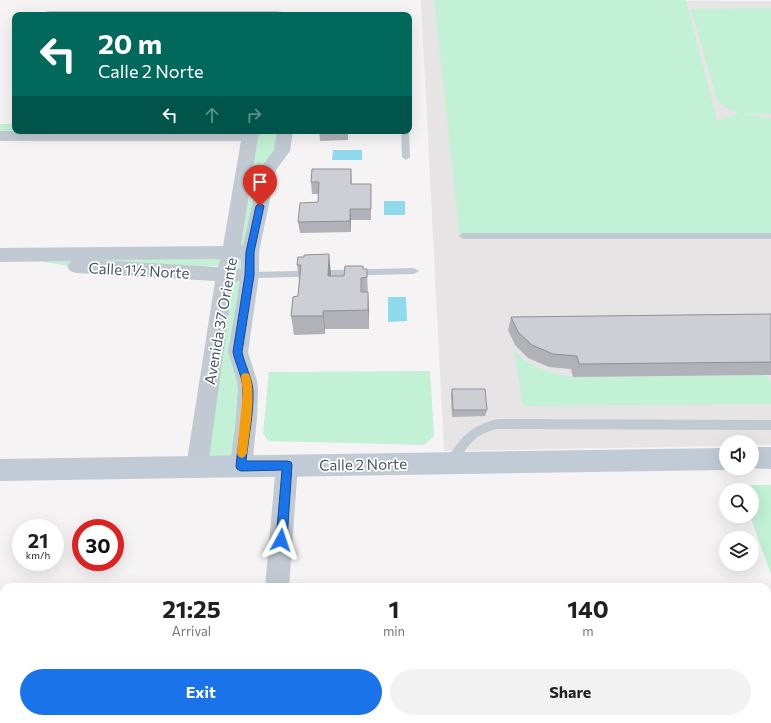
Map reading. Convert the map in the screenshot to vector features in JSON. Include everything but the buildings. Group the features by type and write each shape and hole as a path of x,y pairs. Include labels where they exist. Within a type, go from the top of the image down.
{"main road":[{"name":"Calle 2 Norte","path":"0,470 719,458"},
{"path":"759,458 771,458"}],"street":[{"path":"0,124 12,124"},
{"path":"0,136 252,134"},
{"name":"Avenida 37 Oriente","path":"197,467 224,275 231,252 252,134"},
{"name":"Avenida 37 Oriente","path":"241,466 248,392 246,378 240,364 238,352 250,275 250,252 267,175 270,166 282,151 285,134"},
{"path":"245,176 267,175"},
{"name":"Calle 1½ Norte","path":"0,255 250,252"},
{"name":"Calle 1½ Norte","path":"30,255 44,262 62,266 224,275 250,275"},
{"path":"277,583 287,465"}],"lane":[{"path":"405,134 406,157"},
{"path":"463,236 771,236"},
{"path":"250,275 414,271"},
{"path":"451,463 468,437 478,429 498,424 771,425"}],"shaded area":[{"path":"421,0 771,1 771,445 759,445 759,435 719,435 719,446 444,451"}],"green space":[{"path":"434,0 686,0 717,120 739,114 718,103 691,9 771,8 771,114 743,114 771,118 771,238 460,238"},
{"path":"0,124 12,124 12,134 284,134 250,252 241,466 197,467 229,266 62,265 44,262 30,255 231,252 250,137 0,136"},
{"path":"514,351 520,357 541,369 556,374 573,377 766,375 771,383 771,404 523,406"},
{"path":"430,371 434,436 424,445 268,441 263,433 269,372"},
{"path":"759,485 771,485 771,574 759,541 759,531 755,531 753,523 759,523"}],"water":[{"path":"333,150 362,150 362,160 332,160"},
{"path":"384,201 405,201 405,215 384,215"},
{"path":"388,297 406,297 407,321 388,322"}],"slow traffic":[{"path":"242,453 248,392 246,377"}],"route":[{"path":"260,206 250,252 250,275 246,291 238,352 240,364 246,378 248,392 241,466 287,465 281,540"}]}
